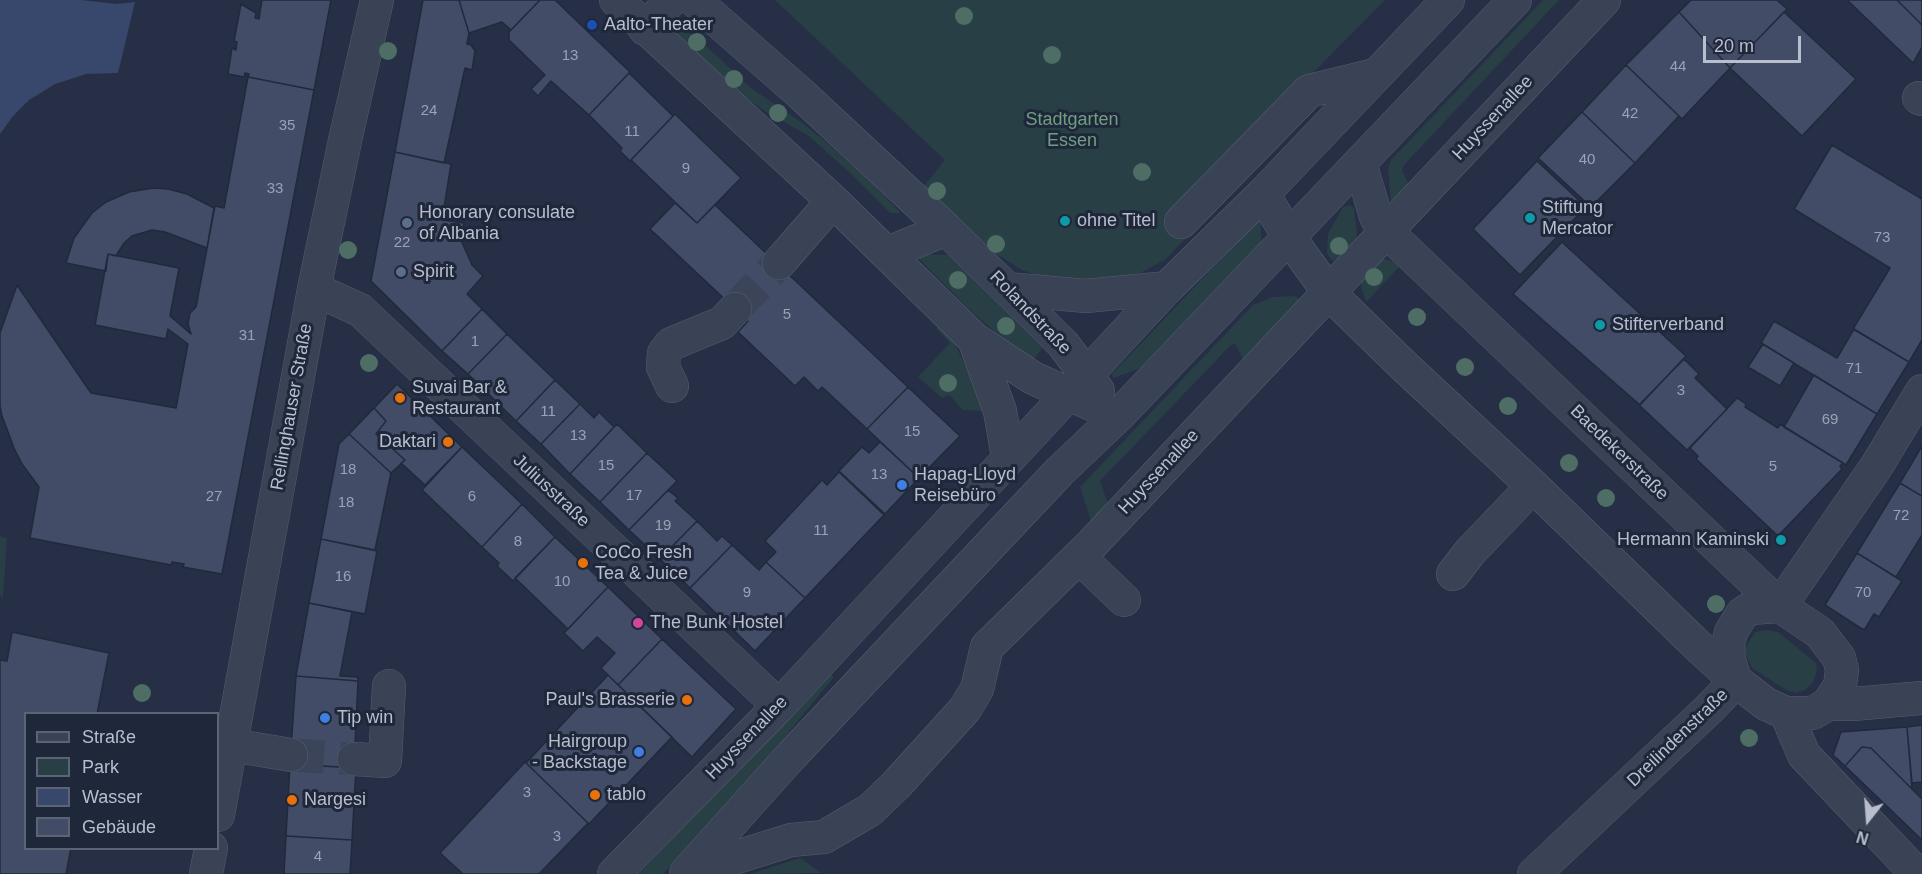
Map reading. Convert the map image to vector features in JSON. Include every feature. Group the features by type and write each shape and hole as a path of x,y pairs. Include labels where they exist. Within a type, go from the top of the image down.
{"street":[{"name":"Rellinghauser Straße","path":"219,810 314,289 377,0"},
{"name":"Rolandstraße","path":"616,0 888,253 974,339 1032,378 1076,384 1118,416"},
{"path":"645,29 671,0"},
{"name":"Rolandstraße","path":"694,0 801,94 946,229 1063,344 1076,384"},
{"name":"Huyssenallee","path":"614,874 778,706 1167,288 1263,194 1448,0"},
{"name":"Huyssenallee","path":"685,874 792,755 1060,471 1118,416 1515,0"},
{"name":"Huyssenallee","path":"685,874 791,840 824,837 870,810 896,785 965,709 977,689 987,647 1078,557 1604,0"},
{"path":"1181,222 1309,91 1375,75"},
{"name":"Baedekerstraße","path":"1360,163 1376,217 1386,231 1780,606 1820,633 1839,658 1842,670 1840,686 1828,704"},
{"path":"1263,194 1289,237 1329,293 1701,649 1736,681 1766,704 1786,713 1813,713 1828,704 1922,698"},
{"path":"778,263 833,201"},
{"path":"888,253 946,229"},
{"path":"1007,289 1086,296 1167,288"},
{"name":"Juliusstraße","path":"314,289 360,310 778,706"},
{"path":"672,386 663,367 664,353 671,344 722,322 735,309"},
{"path":"974,339 1000,411 1008,457"},
{"path":"1780,606 1876,467 1922,392"},
{"path":"1453,574 1470,552 1533,486"},
{"path":"1078,557 1124,600"},
{"name":"Dreilindenstraße","path":"1534,874 1736,681 1729,661 1728,645 1731,632 1742,614 1751,608 1780,606"},
{"path":"354,759 385,761 389,686"},
{"path":"1786,713 1804,755 1917,874"},
{"path":"231,745 291,755"},
{"path":"206,874 211,850"}],"green space":[{"name":"Stadtgarten Essen","path":"775,0 1385,0 1302,84 1189,235 1165,260 1140,273 1105,283 1057,283 1022,270 990,250 923,187 945,160"},
{"path":"1543,0 1559,0 1404,165 1402,171 1411,189 1391,203 1388,169 1391,160"},
{"path":"667,26 690,33 701,41 751,88 825,141 871,182 899,213 890,213 809,136 763,110 715,75"},
{"path":"1350,205 1354,208 1357,233 1355,247 1345,258 1332,261 1327,254 1328,234 1343,207"},
{"path":"1260,218 1262,246 1143,367 1114,378 1111,375"},
{"path":"919,254 948,255 1042,348 1032,363 972,312 920,260"},
{"path":"1386,259 1401,265 1366,302 1360,282 1378,260"},
{"path":"1295,296 1300,299 1300,302 1243,360 1235,343 1230,346 1100,481 1108,504 1092,524 1080,487 1253,305 1273,297"},
{"path":"939,326 954,342 976,387 983,411 963,410 949,395 942,398 918,377 950,343 936,328"},
{"path":"0,536 7,538 3,597 0,595"},
{"path":"1766,630 1778,632 1816,663 1817,670 1813,682 1805,690 1795,693 1786,690 1752,668 1745,648 1755,632"},
{"path":"829,673 834,677 752,777 663,874 639,874"},
{"path":"800,858 821,873 750,874"}],"water":[{"path":"0,0 81,0 117,4 135,2 118,73 86,74 55,84 29,100 0,134"}],"building":[{"path":"262,0 331,0 314,90 248,77 249,74 245,73 244,77 228,74 232,48 236,50 237,42 234,41 241,4 256,13 255,18 259,19"},
{"path":"423,0 459,0 469,33 467,44 471,45 475,51 472,70 465,68 444,163 395,152"},
{"path":"459,0 540,0 511,30 502,22 469,33"},
{"path":"540,0 555,0 630,72 589,115 551,81 538,96 531,89 545,75 509,40 509,32"},
{"path":"1691,0 1777,0 1787,9 1730,68 1679,12"},
{"path":"1847,0 1897,0 1922,25 1922,47 1913,63"},
{"path":"1897,0 1922,0 1922,25"},
{"path":"1679,12 1730,68 1682,119 1626,65"},
{"path":"1784,12 1856,79 1802,136 1730,68"},
{"path":"1626,65 1679,116 1635,163 1582,112"},
{"path":"629,73 673,116 630,161 620,151 622,148 589,115"},
{"path":"248,77 314,90 222,574 183,567 184,564 172,562 171,565 30,538 39,487 22,464 14,448 0,406 0,333 17,285 91,393 176,408 188,344 168,329 166,339 95,325 108,254 179,268 170,316 191,334 188,324 190,313 196,307 215,206 224,208"},
{"path":"1582,112 1635,163 1591,207 1538,158"},
{"path":"675,114 741,178 697,223 631,160"},
{"path":"1832,145 1922,199 1922,340 1909,362 1853,329 1890,268 1794,209"},
{"path":"395,152 451,164 442,220 464,223 461,240 472,265 483,276 467,294 482,309 442,351 371,281"},
{"name":"Stiftung Mercator","path":"1537,161 1586,207 1520,275 1473,229"},
{"path":"153,188 187,194 214,208 207,248 165,232 152,230 132,236 124,243 116,256 108,254 106,271 66,263 74,238 92,213 106,202 129,192"},
{"path":"675,203 697,223 715,205 908,387 867,429 822,387 818,391 804,377 795,386 738,332 748,321 650,229"},
{"name":"Stifterverband","path":"1562,242 1686,356 1640,405 1513,294"},
{"path":"482,309 507,334 468,374 442,351"},
{"path":"1774,321 1837,358 1854,329 1909,362 1877,414 1761,343"},
{"path":"507,334 555,380 516,421 468,374"},
{"path":"1763,344 1794,363 1780,386 1748,367"},
{"path":"1684,359 1699,374 1695,378 1727,409 1687,450 1639,405"},
{"path":"1814,375 1877,414 1846,465 1784,427"},
{"path":"555,380 580,404 541,444 516,421"},
{"path":"397,384 462,447 425,485 401,463 405,460 376,434 386,421 374,408"},
{"path":"908,387 960,436 919,478 867,429"},
{"path":"1737,398 1746,404 1745,407 1778,428 1780,424 1843,463 1840,466 1842,469 1778,536 1696,459 1698,456 1690,448"},
{"path":"580,404 594,418 599,412 614,427 570,474 541,444"},
{"path":"374,408 386,421 376,434 405,460 391,473 349,434"},
{"path":"617,424 647,453 600,502 570,474"},
{"path":"349,434 391,473 375,550 321,539 339,444"},
{"path":"880,442 919,478 885,514 839,471 862,447 869,453"},
{"path":"1922,446 1922,496 1900,483"},
{"path":"462,447 522,504 482,547 422,490"},
{"path":"647,453 677,481 629,530 600,502"},
{"path":"839,472 884,515 805,598 766,562 776,552 765,541 822,480 827,485"},
{"path":"1900,483 1922,496 1922,535 1896,577 1857,553"},
{"path":"668,490 678,498 675,501 697,521 660,559 629,530"},
{"path":"522,504 555,537 513,581 482,547"},
{"path":"697,521 717,541 722,536 732,545 690,588 660,559"},
{"path":"555,537 608,587 568,629 515,578"},
{"path":"321,539 377,551 365,614 309,603"},
{"path":"732,545 759,570 766,562 805,598 755,651 690,588"},
{"path":"1857,553 1902,581 1879,617 1874,614 1865,629 1825,605"},
{"path":"608,587 662,639 618,685 601,668 615,653 597,637 583,651 564,633"},
{"path":"309,603 352,612 340,676 358,677 358,681 296,676"},
{"path":"12,632 109,653 97,712 24,712 24,850 71,850 66,874 0,874 0,660 7,661"},
{"path":"662,639 736,709 692,757 618,685"},
{"path":"608,675 672,737 589,824 526,763"},
{"name":"Tip win","path":"296,676 358,681 354,768 290,764"},
{"path":"1922,725 1922,782 1912,783 1907,727"},
{"path":"1907,727 1912,789 1871,748 1862,747 1845,766 1833,755 1841,732"},
{"path":"1862,747 1871,748 1922,799 1922,840 1845,766"},
{"path":"525,762 588,823 539,874 463,874 440,853"},
{"path":"290,764 356,768 352,840 286,836"},
{"path":"286,836 352,840 350,874 284,874"}],"tunnel":[{"path":"735,309 779,263"},
{"path":"291,755 354,759"}],"place":[{"name":"Aalto-Theater","path":"592,25"},
{"name":"Stiftung Mercator","path":"1530,218"},
{"name":"ohne Titel","path":"1065,221"},
{"name":"Honorary consulate of Albania","path":"407,223"},
{"name":"Spirit","path":"401,272"},
{"name":"Stifterverband","path":"1600,325"},
{"name":"Suvai Bar & Restaurant","path":"400,398"},
{"name":"Daktari","path":"448,442"},
{"name":"Hapag-Lloyd Reisebüro","path":"902,485"},
{"name":"Hermann Kaminski","path":"1781,540"},
{"name":"CoCo Fresh Tea & Juice","path":"583,563"},
{"name":"The Bunk Hostel","path":"638,623"},
{"name":"Paul's Brasserie","path":"687,700"},
{"name":"Tip win","path":"325,718"},
{"name":"Hairgroup - Backstage","path":"639,752"},
{"name":"tablo","path":"595,795"},
{"name":"Nargesi","path":"292,800"}]}
